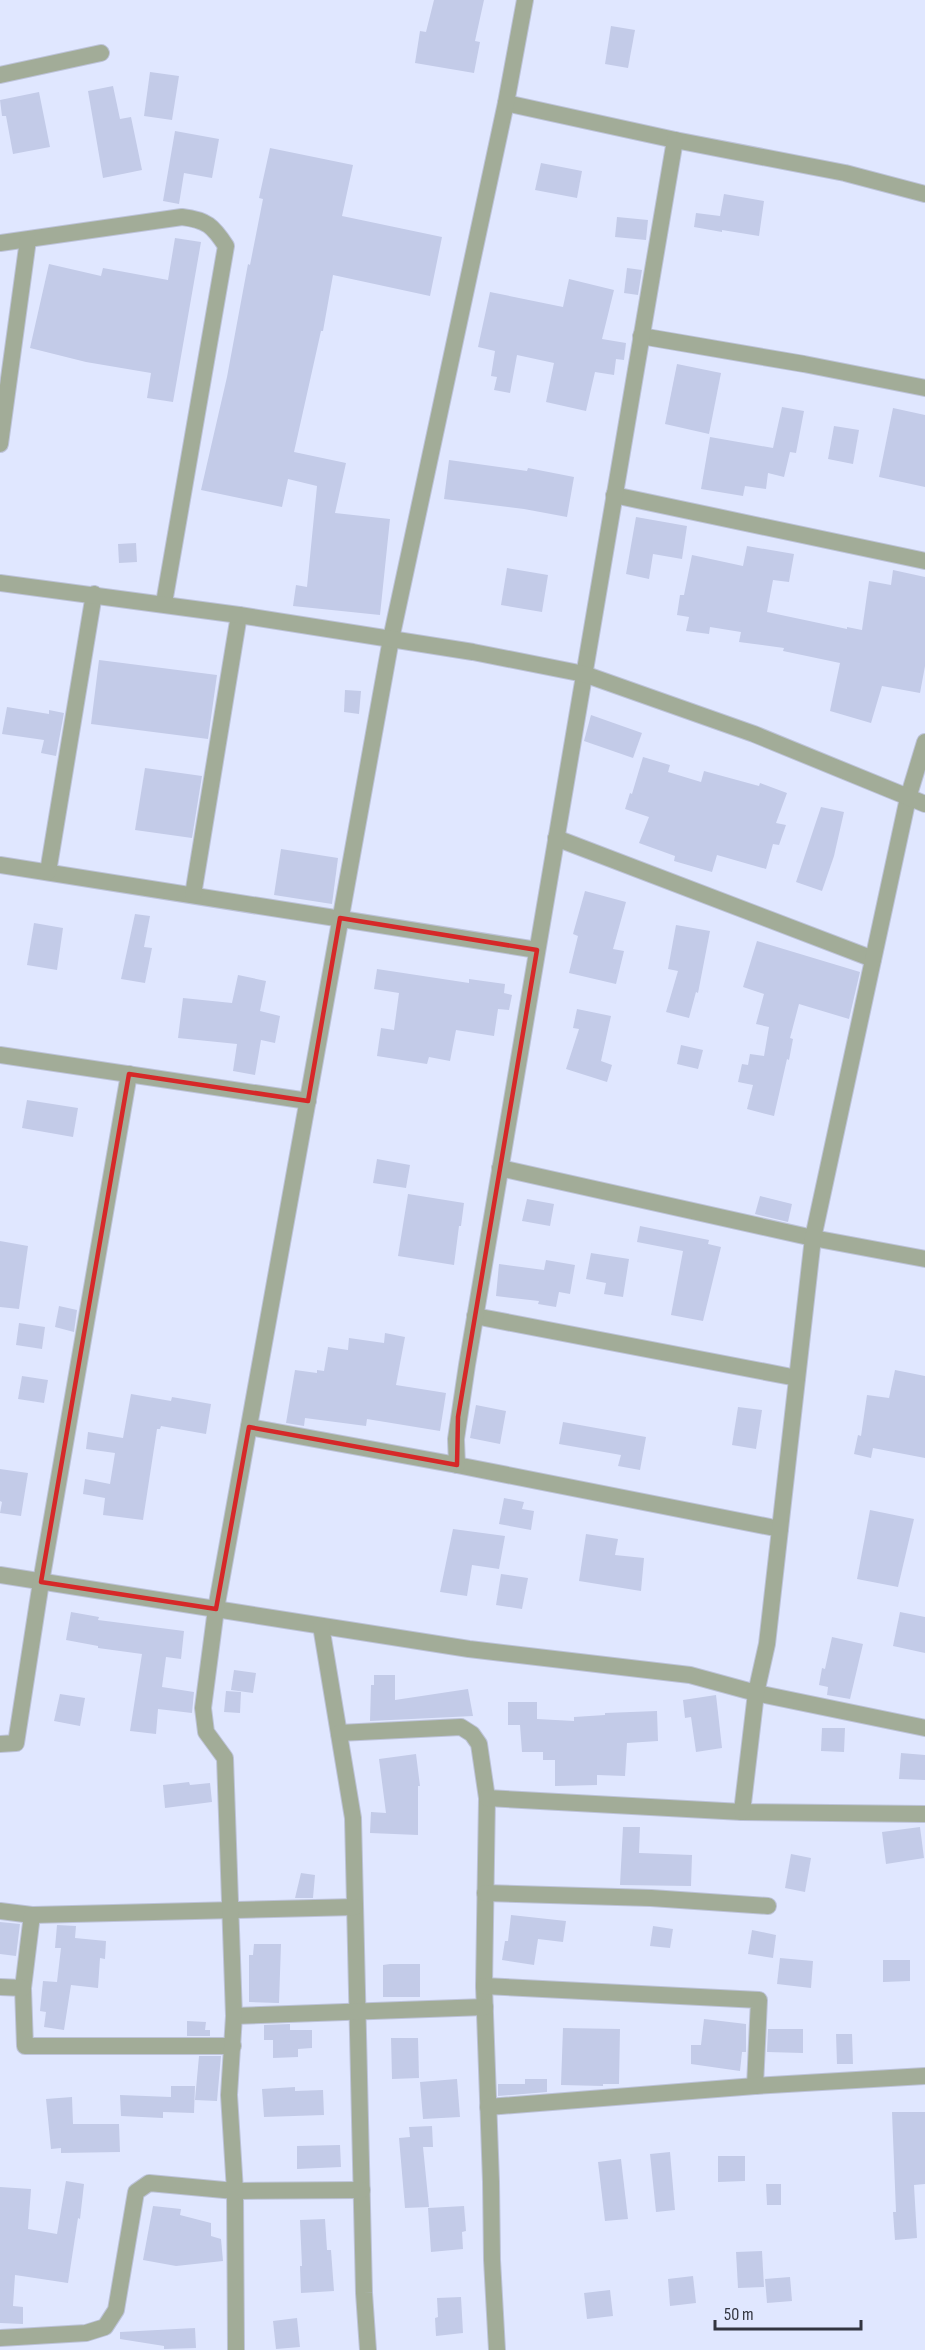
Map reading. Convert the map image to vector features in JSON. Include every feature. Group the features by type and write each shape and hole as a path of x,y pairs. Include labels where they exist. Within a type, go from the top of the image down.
{"street":[{"path":"236,2350 235,2191 229,2095 234,2016 225,1758 206,1732 203,1708 216,1609 391,639 506,103 525,0"},
{"path":"0,75 101,52"},
{"path":"506,103 675,140 845,173 925,194"},
{"path":"457,1465 458,1417 675,140"},
{"path":"0,243 182,217 205,222 213,228 226,246 164,603"},
{"path":"0,444 28,240"},
{"path":"641,336 804,364 925,388"},
{"path":"614,495 925,561"},
{"path":"0,583 164,603 473,652 584,674 754,734 925,804"},
{"path":"48,872 93,594"},
{"path":"193,895 239,615"},
{"path":"742,1812 756,1693 767,1644 813,1238 908,798 925,742"},
{"path":"556,838 873,959"},
{"path":"0,865 537,950"},
{"path":"0,1055 308,1101"},
{"path":"0,1744 16,1743 41,1582 129,1074"},
{"path":"500,1168 813,1238 925,1259"},
{"path":"475,1316 797,1377"},
{"path":"249,1427 780,1528"},
{"path":"0,1575 468,1649 690,1675 756,1693 925,1728"},
{"path":"321,1626 353,1818 368,2350"},
{"path":"339,1733 461,1727 472,1734 479,1744 487,1798 484,1986 496,2350"},
{"path":"487,1798 742,1812 925,1814"},
{"path":"485,1893 651,1898 768,1906"},
{"path":"0,1911 32,1914 355,1908"},
{"path":"32,1914 23,1988 25,2046 233,2046"},
{"path":"484,1986 759,2000 755,2086"},
{"path":"0,1987 23,1988"},
{"path":"234,2016 485,2007"},
{"path":"489,2107 755,2086 925,2076"},
{"path":"0,2338 86,2333 105,2327 116,2310 136,2192 149,2183 235,2191 362,2190"}],"highlighted area":[{"path":"340,918 537,950 458,1417 457,1465 249,1427 216,1609 41,1582 129,1074 308,1101"}],"building":[{"path":"434,0 484,0 475,41 480,42 474,73 415,63 420,31 426,32"},
{"path":"611,26 635,30 628,68 605,64"},
{"path":"150,72 179,76 172,120 144,116"},
{"path":"113,86 120,119 131,117 142,170 103,178 88,91"},
{"path":"39,92 50,147 13,154 6,116 2,116 0,100"},
{"path":"175,131 219,139 212,178 184,173 179,204 163,201"},
{"path":"270,148 353,165 342,216 442,237 430,296 333,275 323,331 321,331 294,452 346,463 335,513 390,519 380,615 293,606 296,585 307,587 317,486 288,479 282,507 201,490 227,377 248,264 250,265 263,199 259,198"},
{"path":"541,163 582,171 577,198 535,190"},
{"path":"724,194 764,201 759,236 694,227 696,213 720,216"},
{"path":"617,217 648,220 646,240 615,237"},
{"path":"175,238 201,242 173,402 147,398 151,373 86,362 30,348 49,264 101,276 103,268 168,280"},
{"path":"627,268 642,270 638,295 624,293"},
{"path":"569,279 614,290 602,339 626,343 624,360 616,359 614,375 595,372 586,411 546,402 554,363 517,355 510,393 494,390 497,377 491,376 495,351 478,347 490,292 563,307"},
{"path":"677,364 721,373 709,434 665,424"},
{"path":"782,407 804,411 796,453 790,452 784,477 768,473 766,489 745,486 743,496 701,489 710,437 773,448"},
{"path":"893,408 925,415 925,487 879,477"},
{"path":"834,426 859,430 853,464 828,459"},
{"path":"449,460 527,471 528,468 574,477 567,517 444,499"},
{"path":"636,517 687,526 682,559 653,554 649,579 626,574"},
{"path":"136,543 137,562 119,563 118,544"},
{"path":"747,546 794,554 789,582 773,580 767,612 847,629 847,627 862,630 869,581 891,585 893,570 925,577 925,666 920,693 882,686 871,723 830,711 840,663 783,651 784,648 739,642 741,632 710,627 709,634 686,631 689,617 677,615 680,595 684,595 692,555 743,566"},
{"path":"507,568 548,575 542,612 501,605"},
{"path":"99,660 217,675 208,739 91,724"},
{"path":"345,690 361,691 359,714 344,712"},
{"path":"7,707 49,714 49,710 64,713 56,756 41,753 44,740 2,734"},
{"path":"591,715 642,733 633,758 584,741"},
{"path":"643,757 670,765 668,772 701,782 704,771 759,786 760,783 787,793 776,823 786,825 779,845 773,844 766,869 717,855 712,872 674,861 675,856 639,843 649,817 625,809"},
{"path":"145,768 202,776 192,838 135,830"},
{"path":"821,807 844,812 834,856 822,891 796,882"},
{"path":"281,849 338,858 332,904 274,895"},
{"path":"585,891 626,902 613,949 624,951 616,984 569,973 578,936 573,934"},
{"path":"135,914 150,916 144,947 152,948 145,983 121,979"},
{"path":"34,923 63,928 57,970 27,965"},
{"path":"676,925 710,931 698,993 696,992 689,1018 666,1012 678,971 668,969"},
{"path":"757,941 860,972 849,1019 799,1004 790,1038 793,1039 789,1060 787,1059 774,1116 747,1109 753,1085 738,1082 742,1064 748,1065 750,1054 764,1056 769,1027 756,1024 764,994 743,987"},
{"path":"377,969 469,983 469,979 505,984 504,993 512,995 509,1010 498,1009 494,1036 456,1030 450,1061 429,1057 427,1064 377,1056 381,1028 394,1030 399,993 374,989"},
{"path":"238,975 266,981 260,1011 280,1016 275,1043 261,1040 255,1075 233,1071 237,1044 178,1038 183,998 232,1003"},
{"path":"577,1009 611,1016 601,1061 612,1065 607,1082 566,1069 579,1029 573,1028"},
{"path":"681,1045 703,1050 698,1069 677,1064"},
{"path":"27,1100 78,1108 73,1137 22,1128"},
{"path":"377,1159 410,1165 406,1188 373,1183"},
{"path":"408,1194 464,1203 454,1265 398,1256"},
{"path":"760,1196 792,1204 788,1222 755,1214"},
{"path":"527,1199 554,1204 550,1226 522,1221"},
{"path":"640,1226 709,1240 708,1244 721,1247 703,1321 671,1315 683,1251 637,1242"},
{"path":"0,1241 28,1246 19,1309 0,1307"},
{"path":"591,1253 629,1259 623,1297 604,1294 606,1283 586,1279"},
{"path":"546,1260 575,1265 570,1294 559,1292 556,1307 538,1304 539,1301 496,1296 499,1264 544,1270"},
{"path":"59,1306 77,1310 74,1332 55,1327"},
{"path":"19,1323 45,1327 42,1349 16,1345"},
{"path":"385,1333 405,1337 396,1385 446,1393 440,1431 367,1419 366,1426 305,1418 304,1426 286,1423 295,1370 317,1373 317,1370 324,1371 328,1347 348,1350 349,1338 384,1343"},
{"path":"895,1370 925,1376 925,1458 873,1448 871,1458 854,1454 858,1435 861,1436 867,1395 889,1398"},
{"path":"22,1376 48,1380 44,1403 18,1399"},
{"path":"131,1394 171,1401 172,1397 211,1404 206,1434 161,1426 157,1429 143,1520 103,1515 105,1498 83,1494 85,1479 110,1484 115,1453 86,1449 88,1432 123,1438"},
{"path":"476,1405 506,1411 500,1444 470,1438"},
{"path":"738,1407 762,1410 756,1449 732,1445"},
{"path":"563,1422 646,1437 640,1470 618,1466 621,1455 559,1444"},
{"path":"0,1469 28,1473 21,1516 0,1513 2,1502 0,1501"},
{"path":"504,1498 524,1502 522,1509 534,1511 531,1530 499,1524"},
{"path":"870,1510 914,1519 898,1587 857,1579"},
{"path":"453,1529 505,1536 499,1569 472,1565 467,1596 440,1592"},
{"path":"586,1534 618,1539 615,1555 644,1558 641,1591 579,1581"},
{"path":"501,1574 528,1578 522,1609 496,1605"},
{"path":"71,1612 99,1617 98,1620 184,1631 181,1659 166,1657 162,1687 194,1692 192,1713 158,1709 156,1734 130,1731 142,1654 98,1648 98,1646 66,1640"},
{"path":"900,1612 925,1617 925,1653 893,1646"},
{"path":"832,1637 863,1644 850,1699 827,1695 828,1687 819,1685"},
{"path":"234,1670 256,1673 253,1693 231,1690"},
{"path":"374,1675 395,1675 395,1700 468,1689 473,1716 370,1721 371,1685 374,1685"},
{"path":"226,1691 241,1692 240,1713 224,1712"},
{"path":"60,1694 85,1698 80,1726 54,1721"},
{"path":"716,1695 722,1748 696,1752 691,1717 685,1718 683,1700"},
{"path":"508,1702 537,1702 537,1719 574,1721 574,1717 605,1715 605,1713 657,1711 658,1741 627,1743 625,1776 597,1775 597,1785 555,1786 555,1760 543,1760 543,1752 522,1752 520,1725 508,1725"},
{"path":"822,1728 845,1728 844,1752 821,1751"},
{"path":"901,1753 925,1755 925,1780 899,1779"},
{"path":"416,1754 420,1786 418,1786 418,1835 370,1833 371,1812 386,1813 379,1759"},
{"path":"189,1782 190,1785 210,1783 212,1802 165,1808 163,1785"},
{"path":"623,1827 640,1827 639,1853 692,1855 691,1886 620,1885"},
{"path":"920,1827 924,1858 886,1864 882,1832"},
{"path":"791,1854 811,1858 805,1892 785,1888"},
{"path":"301,1873 315,1875 313,1898 295,1898"},
{"path":"511,1915 566,1921 563,1942 538,1939 534,1965 502,1960 505,1941 508,1941"},
{"path":"0,1922 20,1924 16,1956 0,1954"},
{"path":"57,1925 76,1926 75,1938 106,1941 105,1959 100,1958 98,1988 71,1985 64,2030 44,2027 46,2012 40,2011 43,1981 57,1982 61,1948 55,1948"},
{"path":"653,1926 673,1929 670,1948 650,1946"},
{"path":"752,1930 776,1935 773,1958 748,1954"},
{"path":"254,1944 281,1944 279,2003 249,2002 249,1955 253,1955"},
{"path":"780,1958 813,1961 811,1988 777,1984"},
{"path":"883,1960 910,1960 910,1981 883,1982"},
{"path":"420,1964 420,1997 383,1997 383,1965"},
{"path":"704,2019 746,2024 746,2052 742,2052 740,2071 691,2064 691,2045 701,2045"},
{"path":"187,2021 206,2022 205,2030 210,2030 210,2036 187,2036"},
{"path":"290,2024 290,2030 312,2030 312,2048 298,2049 298,2057 273,2058 273,2040 264,2040 264,2025"},
{"path":"563,2028 620,2029 619,2084 561,2085"},
{"path":"768,2029 803,2029 803,2053 767,2052"},
{"path":"836,2034 852,2034 853,2064 837,2064"},
{"path":"391,2038 418,2038 419,2078 392,2079"},
{"path":"199,2056 221,2056 217,2101 195,2100"},
{"path":"457,2079 460,2117 423,2119 420,2082"},
{"path":"525,2079 547,2079 547,2092 498,2096 498,2084 525,2084"},
{"path":"171,2086 195,2086 194,2113 163,2112 163,2118 121,2116 120,2095 171,2097"},
{"path":"295,2087 295,2091 323,2090 324,2115 264,2117 262,2089"},
{"path":"72,2097 73,2124 119,2124 120,2152 61,2153 61,2148 51,2149 46,2099"},
{"path":"892,2112 925,2112 925,2184 914,2185 917,2238 895,2240"},
{"path":"432,2126 433,2147 423,2147 429,2207 405,2208 399,2138 410,2137 409,2127"},
{"path":"340,2145 341,2167 297,2169 297,2146"},
{"path":"670,2152 675,2210 656,2212 650,2154"},
{"path":"718,2156 745,2156 745,2181 718,2182"},
{"path":"621,2159 628,2219 605,2221 598,2162"},
{"path":"66,2181 84,2184 68,2283 15,2275 13,2306 23,2307 23,2324 0,2323 0,2187 31,2189 28,2229 57,2234"},
{"path":"766,2184 781,2184 781,2205 767,2205"},
{"path":"153,2206 181,2209 180,2215 211,2223 211,2236 221,2239 223,2261 176,2266 143,2260"},
{"path":"464,2206 466,2231 462,2232 463,2249 431,2252 428,2208"},
{"path":"325,2219 327,2250 331,2250 334,2291 301,2293 300,2220"},
{"path":"762,2251 764,2287 738,2288 736,2252"},
{"path":"693,2276 696,2303 670,2306 668,2279"},
{"path":"790,2277 792,2301 767,2303 765,2279"},
{"path":"610,2290 613,2316 587,2319 584,2293"},
{"path":"461,2297 463,2333 436,2336 437,2298"},
{"path":"297,2318 300,2347 276,2349 273,2321"},
{"path":"195,2328 196,2348 164,2349 164,2346 120,2339 120,2332"}]}
